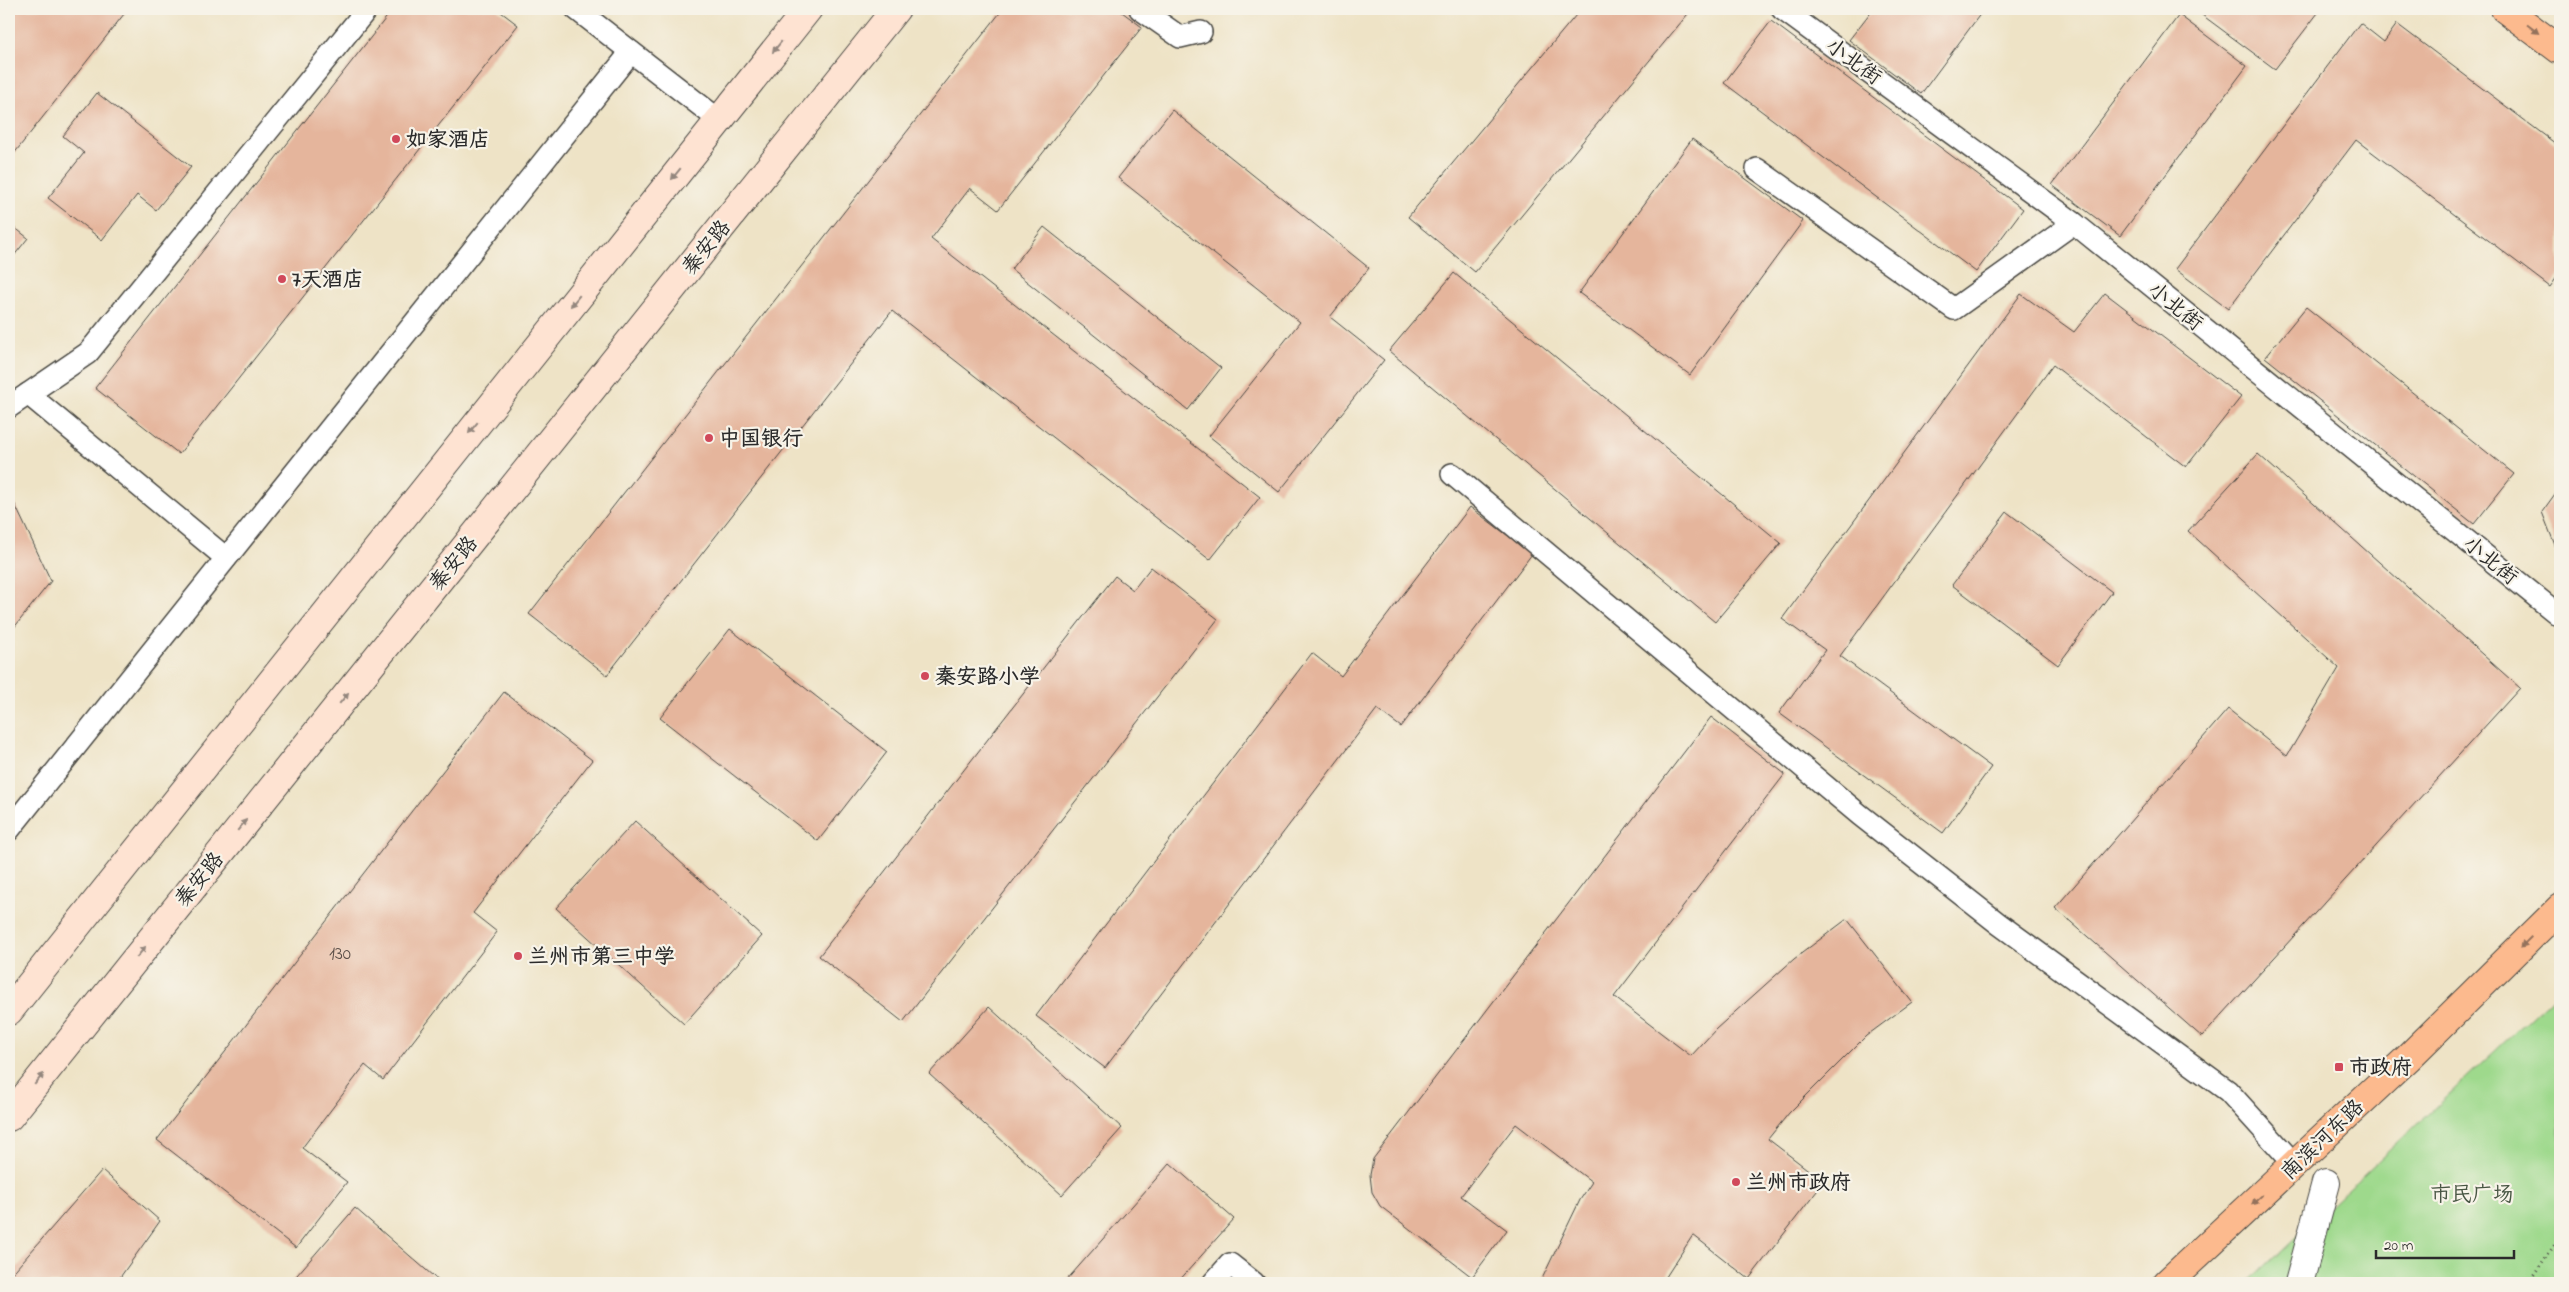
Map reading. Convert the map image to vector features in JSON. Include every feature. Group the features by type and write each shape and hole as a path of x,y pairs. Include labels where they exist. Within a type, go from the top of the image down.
{"main road":[{"path":"9,1011 808,9"},
{"name":"秦安路","path":"9,1117 896,9"},
{"path":"2505,9 2560,50"},
{"name":"南滨河东路","path":"2167,1283 2408,1058 2560,908"}],"street":[{"path":"2299,1283 2326,1183"}],"lane":[{"path":"9,407 88,353 367,9"},
{"path":"576,9 719,120"},
{"path":"1140,9 1180,37 1201,32"},
{"name":"小北街","path":"1782,9 2074,223 2560,616"},
{"path":"9,830 631,52"},
{"path":"1757,169 1954,309 2074,223"},
{"path":"28,394 226,558"},
{"path":"1452,474 1868,821 1999,924 2228,1091 2295,1164"},
{"path":"1213,1283 1230,1264 1254,1283"}],"path":[{"path":"2528,1283 2560,1237"}],"green space":[{"name":"市民广场","path":"2560,990 2560,1283 2248,1283"}],"building":[{"path":"128,9 9,160 9,10"},
{"path":"393,9 497,9 518,25 179,454 95,388"},
{"path":"1003,9 1118,9 1142,27 998,210 970,188 931,239 1260,497 1210,560 892,311 607,675 529,614"},
{"path":"1581,9 1692,9 1475,272 1408,217"},
{"path":"1873,9 1984,9 1921,94 1849,40"},
{"path":"2194,9 2321,9 2275,69"},
{"path":"2179,15 2247,66 2120,236 2052,185"},
{"path":"1771,21 2023,209 1976,272 1724,83"},
{"path":"2360,23 2384,42 2397,24 2560,147 2560,273 2550,287 2356,140 2228,309 2175,269"},
{"path":"97,93 191,167 156,210 137,195 102,240 48,198 84,153 63,136"},
{"path":"1172,110 1369,268 1330,317 1384,360 1279,492 1209,436 1300,322 1118,178"},
{"path":"1692,139 1803,221 1690,375 1579,293"},
{"path":"9,223 28,238 9,262"},
{"path":"1044,227 1221,368 1188,410 1011,269"},
{"path":"1454,273 1781,543 1715,622 1389,351"},
{"path":"2105,293 2241,397 2186,467 2053,365 1840,656 1991,767 1943,833 1779,713 1825,650 1782,619 2021,294 2074,332"},
{"path":"2306,307 2514,474 2474,524 2265,357"},
{"path":"2258,454 2520,688 2202,1037 2055,908 2228,709 2287,756 2339,668 2188,531"},
{"path":"2560,487 2560,558 2542,512"},
{"path":"9,492 51,581 9,634"},
{"path":"1470,507 1532,554 1401,727 1377,709 1105,1068 1036,1016 1312,653 1341,676"},
{"path":"2007,512 2112,592 2058,665 1952,585"},
{"path":"1151,567 1218,619 903,1022 819,956 1115,576 1133,590"},
{"path":"730,629 887,752 818,841 660,718"},
{"path":"504,692 592,760 473,913 497,932 383,1080 365,1065 302,1148 347,1182 296,1248 157,1140"},
{"path":"1711,717 1785,774 1614,997 1691,1056 1716,1029 1794,959 1847,919 1912,1002 1866,1036 1789,1113 1768,1139 1824,1182 1749,1279 1693,1235 1662,1283 1540,1283 1580,1200 1592,1182 1516,1124 1461,1196 1507,1230 1472,1277 1380,1206 1372,1192 1370,1175 1373,1159"},
{"path":"635,821 762,936 684,1024 556,908"},
{"path":"989,1007 1122,1128 1062,1195 929,1074"},
{"path":"1170,1163 1234,1219 1177,1283 1064,1283"},
{"path":"102,1170 160,1221 116,1283 9,1283 9,1277"},
{"path":"355,1208 441,1283 291,1282"}],"place":[{"name":"如家酒店","path":"396,139"},
{"name":"7天酒店","path":"282,279"},
{"name":"中国银行","path":"709,438"},
{"name":"秦安路小学","path":"925,676"},
{"name":"兰州市第三中学","path":"518,956"},
{"name":"市政府","path":"2339,1067"},
{"name":"兰州市政府","path":"1736,1182"}]}
